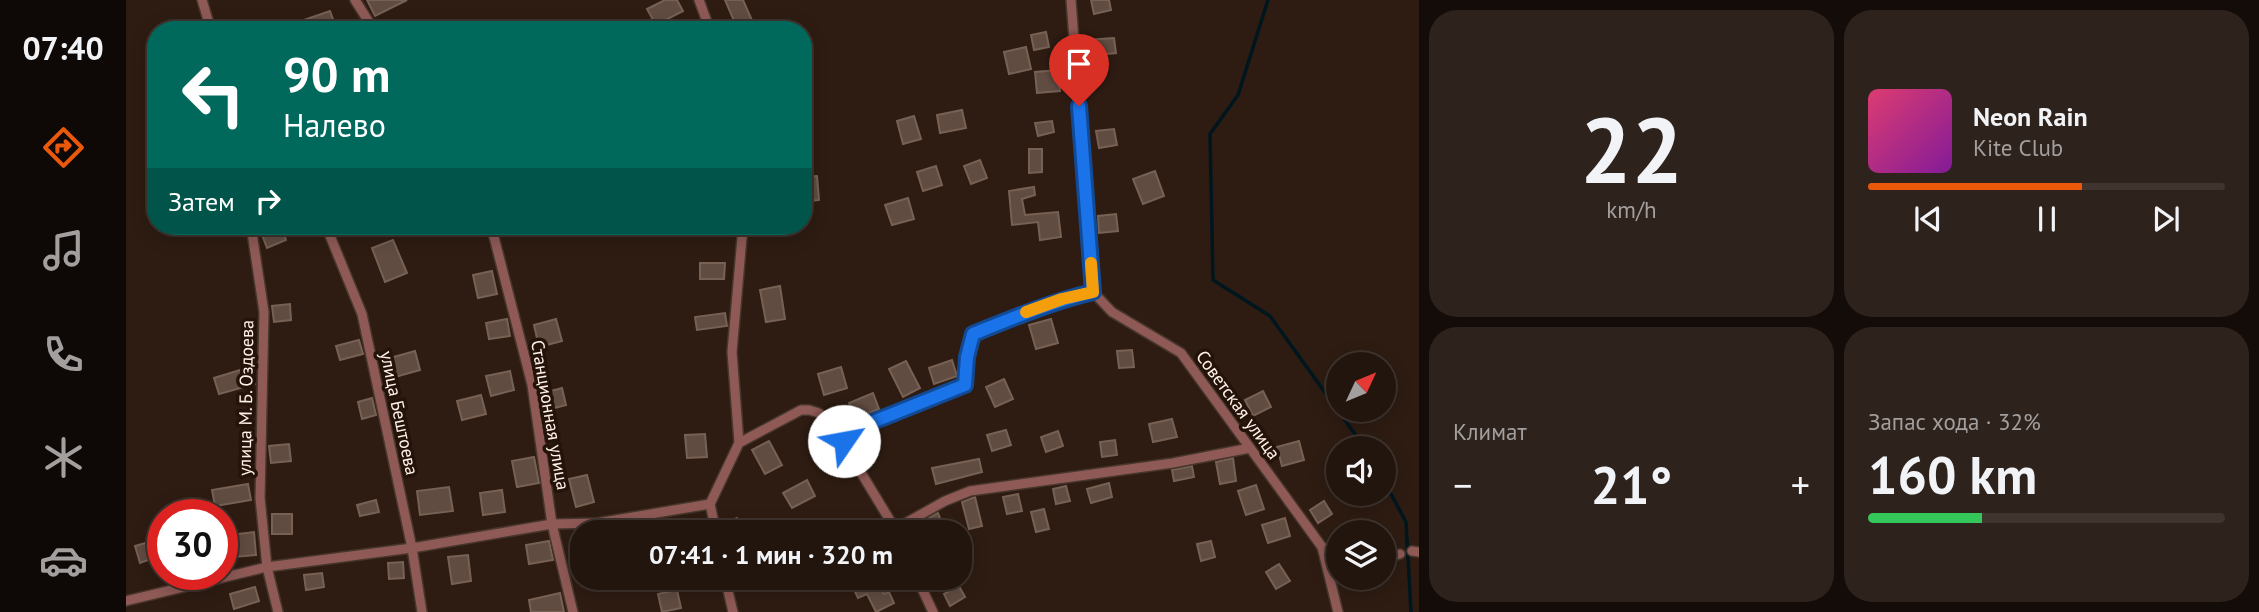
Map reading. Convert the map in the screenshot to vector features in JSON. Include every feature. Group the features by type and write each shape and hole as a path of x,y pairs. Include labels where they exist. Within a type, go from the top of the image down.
{"street":[{"path":"202,0 208,21"},
{"path":"355,0 368,21"},
{"path":"699,0 707,21"},
{"path":"844,441 870,423 965,385 967,357 973,334 1062,299 1093,292 1071,0"},
{"name":"улица М. Б. Оздоева","path":"252,235 264,312 260,498 267,567 278,612"},
{"name":"улица Бештоева","path":"330,235 362,314 412,548 422,612"},
{"name":"Станционная улица","path":"493,235 532,386 552,524 573,612"},
{"path":"713,520 710,504 739,443 732,352 742,235"},
{"name":"Советская улица","path":"1093,292 1112,312 1181,354 1322,547"},
{"path":"739,443 796,412 806,410 818,413 827,419 844,441 890,520"},
{"path":"913,520 945,500 970,491 1173,463 1250,448"},
{"path":"126,601 267,567 412,548 552,524 597,523 710,504"},
{"path":"1322,547 1326,549"},
{"path":"1322,547 1338,612"},
{"path":"1396,555 1400,554"},
{"path":"728,590 733,612"},
{"path":"923,590 933,612"}],"building":[{"path":"367,0 407,0 375,16"},
{"path":"665,0 677,0 683,11 664,21 654,21 647,9"},
{"path":"725,0 743,0 752,21 734,21"},
{"path":"1091,0 1109,0 1111,10 1094,14"},
{"path":"330,11 334,21 304,21"},
{"path":"1046,32 1049,47 1034,50 1031,35"},
{"path":"1114,38 1116,53 1087,56 1086,40"},
{"path":"1026,47 1031,69 1009,74 1004,52"},
{"path":"1058,70 1060,91 1037,93 1035,72"},
{"path":"962,110 966,128 940,133 937,115"},
{"path":"914,116 921,139 903,144 897,121"},
{"path":"1052,121 1054,132 1038,136 1035,123"},
{"path":"1114,129 1117,145 1099,148 1096,131"},
{"path":"1029,149 1042,149 1042,172 1029,173"},
{"path":"980,160 987,178 971,184 964,166"},
{"path":"936,166 942,185 923,191 917,172"},
{"path":"1155,171 1164,196 1143,204 1133,179"},
{"path":"812,176 817,176 819,200 812,201"},
{"path":"1034,187 1035,195 1022,199 1025,215 1058,212 1061,237 1040,240 1038,222 1012,225 1009,191"},
{"path":"908,198 914,219 892,225 885,205"},
{"path":"1116,214 1118,231 1099,233 1098,216"},
{"path":"262,235 284,235 286,240 267,248"},
{"path":"393,240 407,273 385,282 372,248"},
{"path":"700,263 725,263 724,279 700,279"},
{"path":"492,271 497,294 478,298 473,275"},
{"path":"780,286 785,319 766,322 760,290"},
{"path":"290,304 291,320 274,322 272,306"},
{"path":"725,313 727,326 697,330 695,317"},
{"path":"507,319 510,336 489,339 486,323"},
{"path":"556,319 562,341 539,347 534,325"},
{"path":"1051,319 1058,343 1036,349 1029,325"},
{"path":"359,340 363,354 340,360 336,346"},
{"path":"1132,350 1134,367 1119,368 1117,351"},
{"path":"415,351 420,370 395,377 390,358"},
{"path":"952,360 957,376 934,384 929,368"},
{"path":"906,361 920,388 903,397 889,369"},
{"path":"250,367 255,384 219,394 214,378"},
{"path":"841,367 847,388 824,395 818,374"},
{"path":"510,371 514,390 491,396 486,376"},
{"path":"1004,379 1013,399 995,407 986,387"},
{"path":"562,388 566,405 551,409 547,392"},
{"path":"1263,391 1271,407 1253,416 1245,400"},
{"path":"873,393 879,409 855,418 849,403"},
{"path":"481,395 486,414 462,420 457,401"},
{"path":"372,398 376,415 362,419 358,402"},
{"path":"1172,419 1177,437 1153,442 1149,424"},
{"path":"1006,430 1011,445 992,451 987,435"},
{"path":"1058,431 1063,446 1046,452 1041,437"},
{"path":"705,434 707,457 687,458 685,435"},
{"path":"1115,440 1117,455 1102,457 1100,442"},
{"path":"769,441 782,465 765,474 752,450"},
{"path":"1299,441 1304,460 1282,466 1277,447"},
{"path":"289,444 291,461 271,463 269,446"},
{"path":"534,457 539,483 517,487 512,461"},
{"path":"1233,458 1236,481 1220,484 1216,462"},
{"path":"979,459 982,472 936,484 932,468"},
{"path":"1192,466 1194,477 1174,481 1172,470"},
{"path":"587,475 594,502 576,507 569,479"},
{"path":"807,480 815,496 792,508 783,493"},
{"path":"1109,483 1112,497 1091,503 1087,489"},
{"path":"248,484 251,500 238,502 238,499 214,499 212,490"},
{"path":"1256,485 1264,509 1246,515 1238,491"},
{"path":"1066,486 1070,501 1056,504 1053,489"},
{"path":"449,487 453,511 420,515 417,491"},
{"path":"502,490 505,512 483,515 480,493"},
{"path":"1018,494 1022,511 1007,514 1003,497"},
{"path":"975,497 982,526 972,528 972,520 967,520 962,502"},
{"path":"376,500 379,512 360,516 357,505"},
{"path":"1324,501 1332,514 1318,523 1310,510"},
{"path":"1044,509 1049,529 1036,532 1031,512"},
{"path":"938,513 941,520 926,520"},
{"path":"272,514 292,514 292,534 272,534"},
{"path":"1285,518 1290,536 1268,543 1262,525"},
{"path":"254,532 256,555 238,557 238,534"},
{"path":"549,541 553,560 529,564 526,545"},
{"path":"1211,541 1215,557 1201,561 1197,544"},
{"path":"147,543 147,560 140,563 135,546"},
{"path":"468,555 471,581 452,584 448,557"},
{"path":"403,562 404,578 389,579 388,563"},
{"path":"1279,564 1290,581 1276,589 1266,572"},
{"path":"322,573 324,587 306,590 304,575"},
{"path":"255,587 259,601 234,609 230,594"},
{"path":"677,590 681,608 662,612 658,594"},
{"path":"854,590 882,590 884,594 889,592 894,603 876,612 867,594 858,598"},
{"path":"952,590 961,590 965,597 950,606 944,594"},
{"path":"560,593 564,612 531,612 529,600"}],"waterway":[{"path":"1268,0 1238,95 1210,134 1213,280 1270,316 1356,436"},
{"path":"1396,503 1406,522 1411,612"}],"slow traffic":[{"path":"1026,312 1062,299 1093,292 1091,263"}],"route":[{"path":"844,441 870,423 965,385 967,357 973,334 1062,299 1093,292 1079,106"}]}
